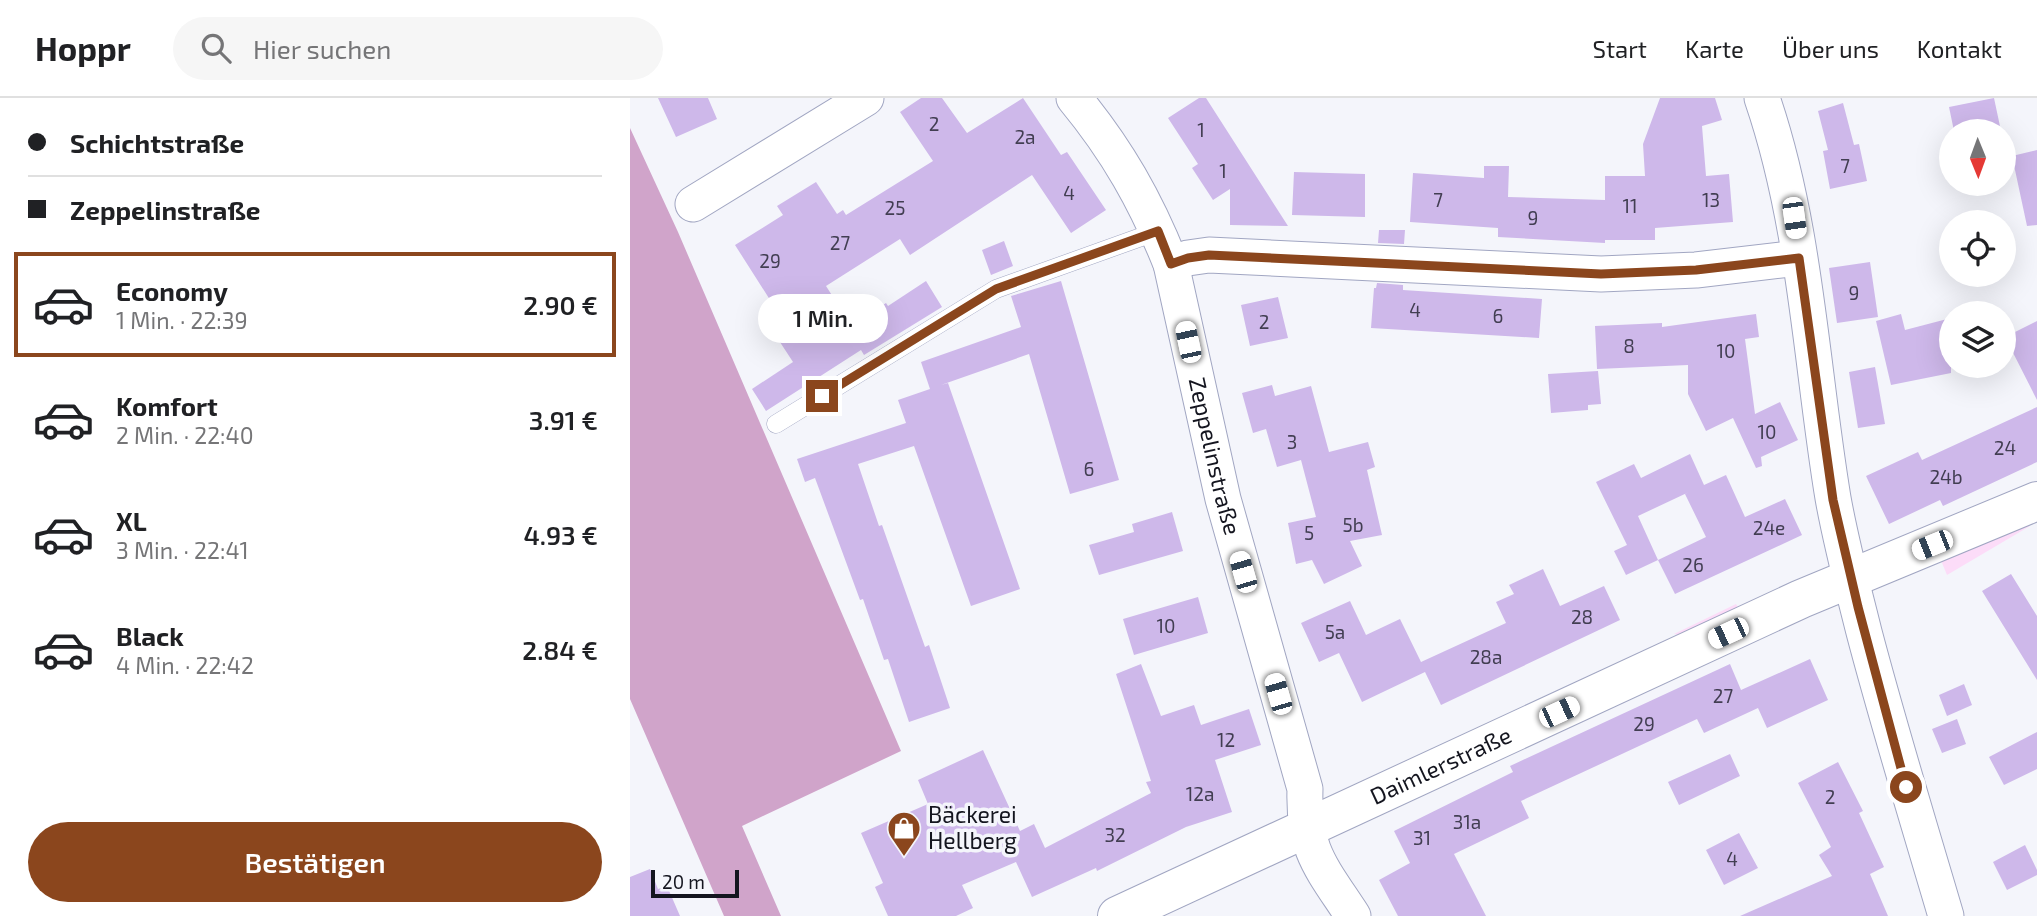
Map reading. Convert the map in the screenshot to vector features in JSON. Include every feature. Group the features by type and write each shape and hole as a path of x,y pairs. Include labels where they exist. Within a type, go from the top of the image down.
{"street":[{"path":"693,204 866,98"},
{"name":"Zeppelinstraße","path":"1074,98 1132,177 1171,264 1223,499 1305,789 1306,830 1318,864 1353,916"},
{"path":"1762,98 1794,218 1833,500 1888,723 1946,916"},
{"path":"1171,264 1209,255 1550,272 1647,273 1799,258"},
{"name":"Daimlerstraße","path":"1117,916 1851,578 2037,501"}],"lane":[{"path":"776,424 996,289 1158,231"}],"shaded area":[{"path":"630,128 678,232 901,751 742,826 781,916 724,916 630,699"},
{"path":"2030,526 1947,575 1940,558"},
{"path":"1736,604 1740,611 1685,636 1674,634"}],"building":[{"path":"658,98 708,98 717,119 676,137"},
{"path":"921,98 942,98 967,133 1023,98 1061,155 1067,152 1106,210 1071,233 1032,175 910,255 900,239 826,286 851,325 886,303 888,306 926,281 942,307 864,355 861,350 766,411 752,389 793,362 776,336 788,328 735,245 783,215 777,206 816,182 837,214 843,210 846,215 933,161 900,112"},
{"path":"1199,98 1206,98 1288,226 1230,225 1230,189 1213,200 1192,168 1198,164 1168,118"},
{"path":"1660,98 1715,98 1722,120 1702,126 1706,176 1729,174 1733,222 1655,228 1655,240 1605,240 1605,243 1498,237 1498,228 1410,222 1413,173 1484,178 1484,166 1509,166 1508,197 1605,200 1605,176 1645,176 1643,144"},
{"path":"1994,98 1998,119 1952,119 1949,107"},
{"path":"1843,103 1854,145 1859,144 1867,181 1830,189 1823,151 1828,150 1818,111"},
{"path":"2037,150 2037,225 2027,226 2016,175 2016,155"},
{"path":"1294,172 1365,174 1365,217 1292,215"},
{"path":"1379,230 1405,230 1404,244 1378,243"},
{"path":"1004,241 1013,266 991,275 982,250"},
{"path":"1870,262 1878,317 1837,323 1829,268"},
{"path":"1061,281 1119,480 1070,494 1029,354 941,385 948,383 1020,589 971,606 914,446 858,464 925,647 929,645 950,708 909,722 888,659 884,660 815,478 805,482 797,459 906,423 898,400 930,389 921,362 1021,327 1011,296"},
{"path":"1377,283 1403,285 1403,290 1542,299 1539,338 1371,328 1374,288"},
{"path":"1278,297 1288,338 1250,346 1241,305"},
{"path":"1756,314 1759,337 1745,339 1755,414 1780,402 1798,440 1761,457 1762,466 1756,468 1733,418 1706,431 1688,394 1688,365 1597,369 1595,326 1662,323 1662,327"},
{"path":"1901,314 1905,330 1939,321 1939,375 1891,385 1876,321"},
{"path":"2037,321 2037,400 2016,359 2016,332"},
{"path":"1875,367 1885,424 1858,428 1849,372"},
{"path":"1598,371 1601,404 1588,405 1588,410 1551,413 1548,374"},
{"path":"1272,385 1275,396 1311,386 1329,452 1368,442 1375,467 1367,470 1382,535 1350,541 1362,566 1324,584 1312,560 1296,564 1288,523 1316,517 1301,460 1277,467 1266,429 1253,433 1242,393"},
{"path":"2037,407 2037,462 1943,506 1940,500 1889,524 1866,476 1918,452 1922,460"},
{"path":"1690,454 1704,485 1726,475 1745,517 1785,499 1802,535 1675,594 1658,560 1626,575 1614,551 1627,545 1596,482 1634,464 1641,478","holes":["1689,492 1685,494 1706,537 1658,560 1638,516"]},
{"path":"1172,512 1183,551 1099,575 1089,545 1134,532 1132,524"},
{"path":"1543,569 1560,606 1604,586 1620,620 1441,705 1425,672 1362,702 1339,653 1319,662 1301,623 1350,601 1366,635 1400,619 1421,662 1506,623 1496,602 1514,594 1509,585"},
{"path":"2011,574 2037,616 2037,680 1982,591"},
{"path":"1198,597 1208,633 1134,655 1123,619"},
{"path":"1810,659 1828,700 1767,728 1758,708 1704,733 1697,719 1521,801 1529,818 1454,854 1486,916 1398,916 1379,880 1410,863 1394,831 1513,772 1510,766 1730,664 1741,690"},
{"path":"1141,664 1161,716 1194,705 1201,725 1249,709 1261,745 1215,760 1232,812 1186,827 1097,871 1096,868 1032,897 1016,862 962,885 973,908 956,916 888,916 875,887 883,883 861,833 928,804 918,780 983,750 1020,831 1034,824 1045,848 1151,793 1146,782 1151,781 1116,674"},
{"path":"1964,684 1972,705 1947,716 1939,695"},
{"path":"1957,719 1966,744 1942,753 1932,729"},
{"path":"2037,732 2037,769 2004,785 1989,757"},
{"path":"1730,754 1740,776 1679,805 1668,782"},
{"path":"1838,762 1863,811 1859,813 1884,867 1870,874 1888,916 1740,916 1832,876 1819,855 1831,847 1798,783"},
{"path":"1739,833 1758,868 1724,885 1706,850"},
{"path":"2025,845 2037,875 2007,890 1993,862"},
{"path":"650,869 658,889 667,886 680,916 630,916 630,877"}],"place":[{"name":"Bäckerei Hellberg","path":"904,858"}],"route":[{"path":"822,396 996,289 1158,231 1171,264 1209,255 1601,274 1659,273 1799,258 1833,500 1858,607 1906,787"}]}
